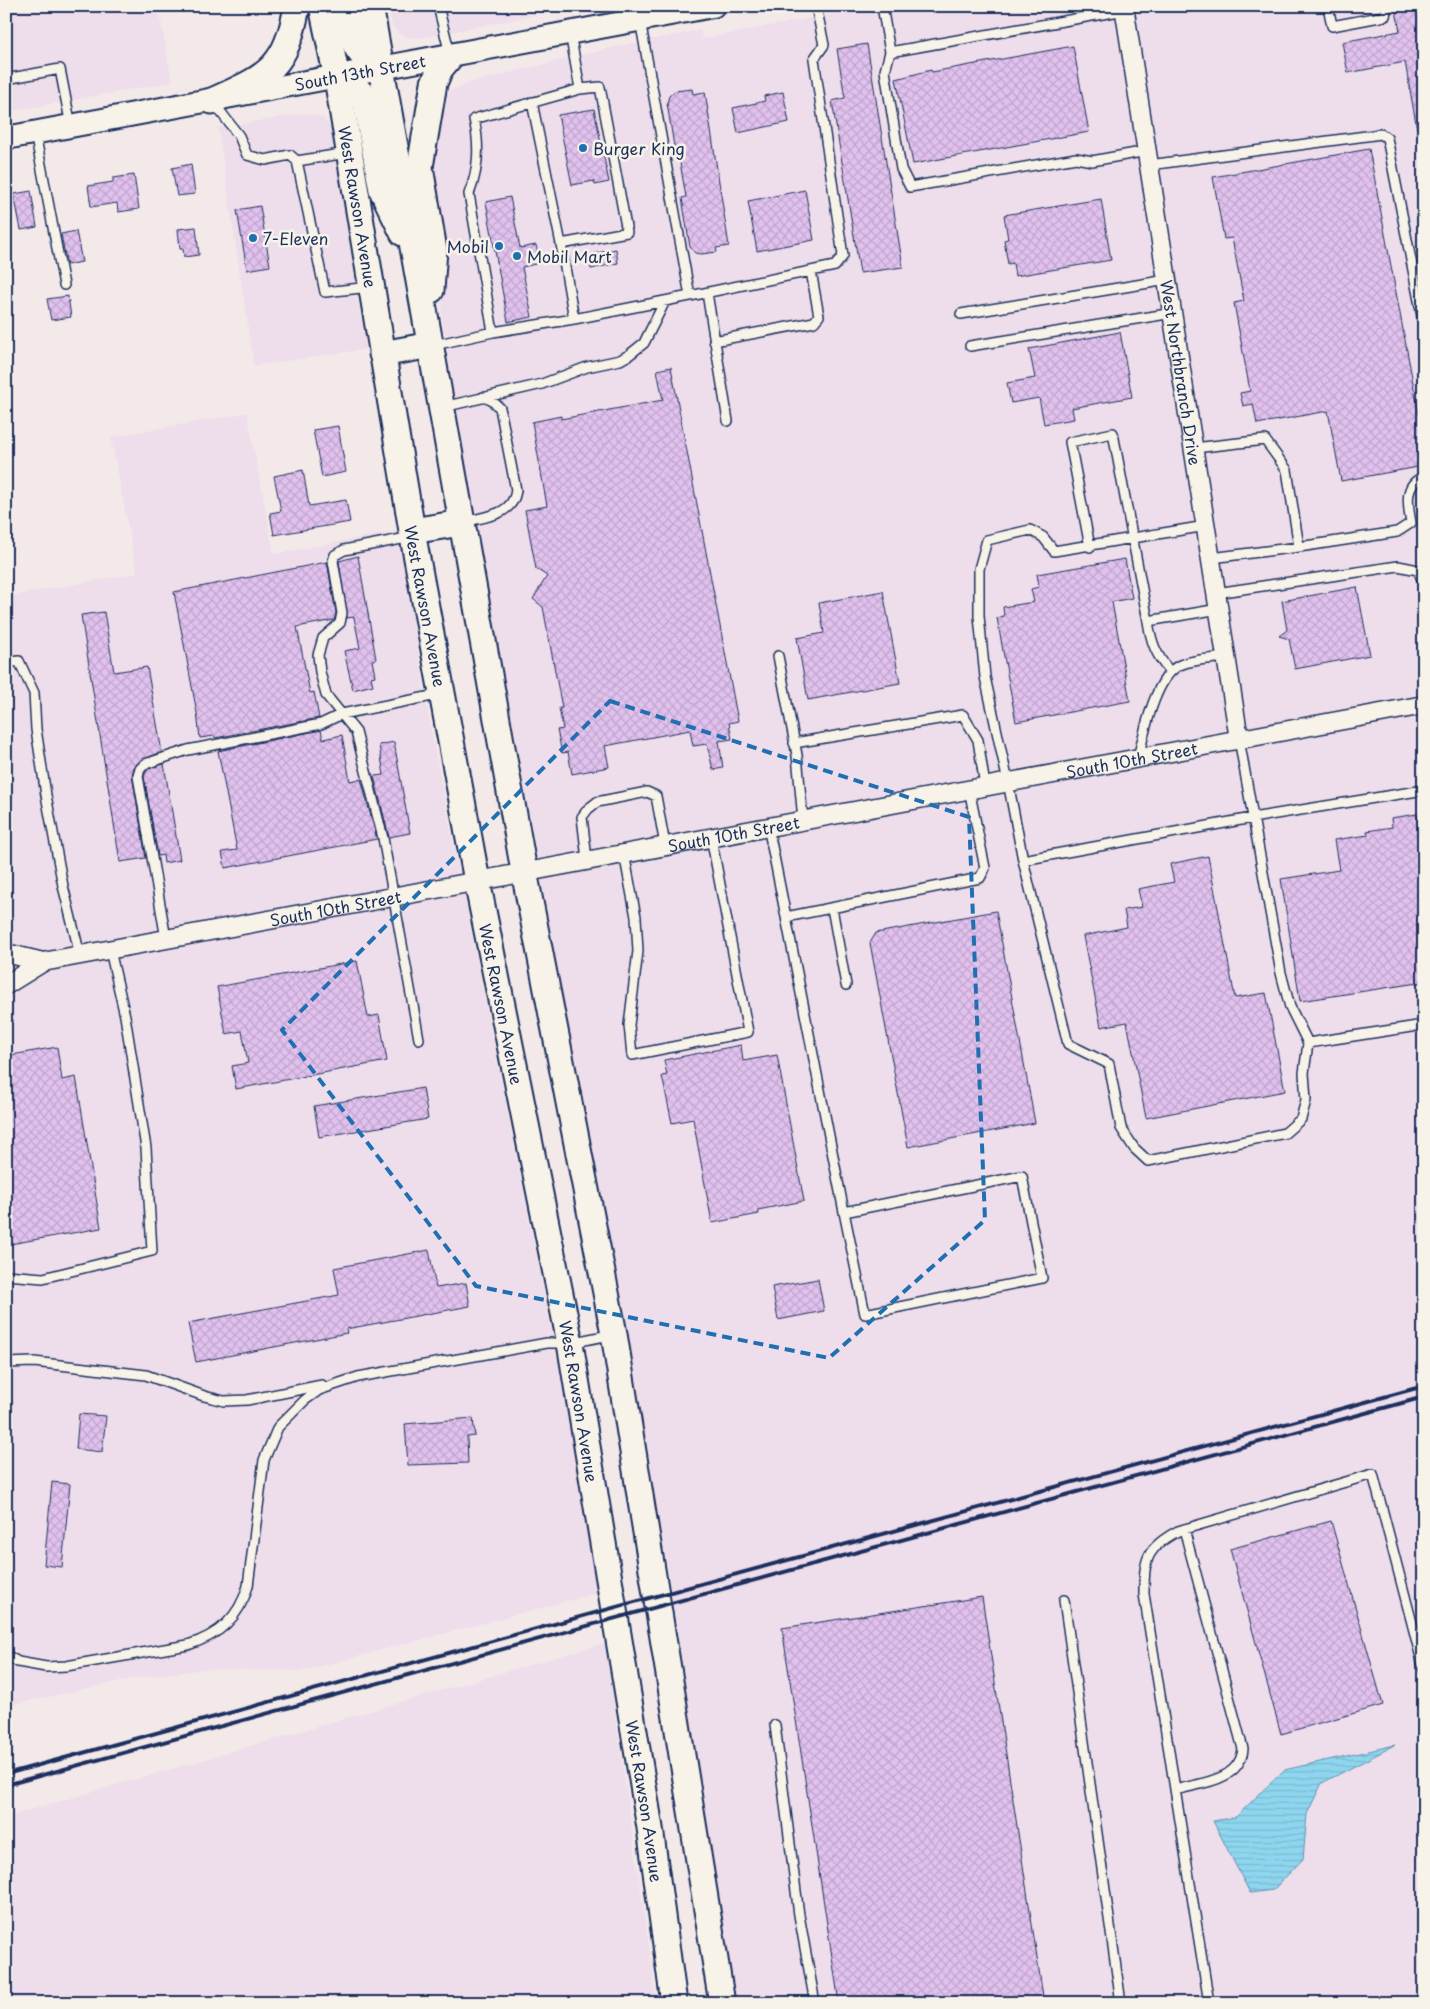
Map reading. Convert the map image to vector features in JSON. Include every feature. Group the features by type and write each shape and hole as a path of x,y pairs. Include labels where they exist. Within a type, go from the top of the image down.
{"main road":[{"path":"212,101 263,77 280,61 286,48 297,6"},
{"name":"West Rawson Avenue","path":"322,6 337,78 412,534 477,881 570,1343 650,1828 674,2003"},
{"path":"345,6 352,41 369,63 382,69"},
{"path":"370,6 524,871 614,1334 722,2003"},
{"path":"429,334 434,250 420,167 434,83 440,69 451,56"},
{"path":"337,78 355,87 365,97 382,190 396,222 415,252"},
{"path":"382,354 429,334"},
{"path":"412,534 461,523"}],"street":[{"name":"South 13th Street","path":"6,138 337,78 713,6"},
{"name":"West Northbranch Drive","path":"1125,8 1240,739"},
{"name":"South 10th Street","path":"6,953 43,962 80,956 587,859 1424,705"},
{"name":"South 10th Street","path":"6,986 43,962"}],"lane":[{"path":"438,6 451,56"},
{"path":"429,334 493,332 574,319 835,266 844,256 814,59 824,45 816,6"},
{"path":"882,6 890,52 884,71 901,169 910,187 1076,158 1092,161 1148,158 1381,134 1387,138 1395,172 1424,326"},
{"path":"1328,6 1332,26 1385,16 1387,6"},
{"path":"890,52 1125,8"},
{"path":"640,20 690,296"},
{"path":"570,33 580,89"},
{"path":"6,79 60,69 71,127"},
{"path":"493,332 469,194 476,177 479,154 474,119 580,89 600,87 627,232 561,244"},
{"path":"212,101 239,136 247,155 265,160 290,155 297,161 325,292 371,287"},
{"path":"532,102 574,319"},
{"path":"35,133 64,286"},
{"path":"297,161 349,153"},
{"path":"714,341 814,322 819,316 811,271"},
{"path":"961,314 1167,280"},
{"path":"707,293 728,422"},
{"path":"441,408 542,384 587,367 620,360 630,355 644,343 665,301"},
{"path":"970,346 1173,313"},
{"path":"461,523 504,511 515,501 516,490 500,408 491,400 482,397"},
{"path":"1090,546 1070,442 1113,433 1153,647 1158,658 1170,672"},
{"path":"1194,448 1265,440 1286,470 1299,548"},
{"path":"1211,558 1299,548 1397,532 1410,524 1408,500 1411,486 1417,479 1424,477"},
{"path":"1206,526 1054,551 1043,537 1030,530 987,540 979,569 981,633 985,677 1023,860 1068,1044 1109,1064 1121,1128 1134,1148 1148,1160 1285,1134 1301,1119 1306,1100 1304,1073 1308,1043 1290,1007 1281,974 1252,818 1240,739"},
{"path":"412,534 344,550 335,554 332,561 342,613 340,622 323,638 318,655 326,695 356,732 383,838 392,897 419,1039"},
{"path":"1148,621 1218,601 1398,566 1418,570 1424,584"},
{"path":"778,656 794,743 802,820"},
{"path":"1138,758 1150,708 1170,672 1181,664 1226,656"},
{"path":"6,663 19,661 34,693 36,729 46,795 63,886 80,956"},
{"path":"166,939 138,776 144,764 188,750 321,724 342,714 442,694"},
{"path":"786,916 980,878 984,868 977,788 978,740 963,715 794,743"},
{"path":"1023,860 1252,818 1424,790"},
{"path":"587,859 582,817 588,809 597,802 647,792 656,796 665,845"},
{"path":"768,826 844,1212 865,1314 1042,1278 1022,1176 844,1212"},
{"path":"624,853 636,916 638,951 629,1025 632,1055 748,1032 712,836"},
{"path":"832,908 846,985"},
{"path":"6,1275 43,1278 152,1251 146,1148 125,1016 110,950"},
{"path":"1308,1043 1424,1025"},
{"path":"6,1363 34,1362 138,1374 224,1401 247,1400 358,1377 547,1343 570,1343 614,1334"},
{"path":"6,1656 31,1666 66,1666 188,1645 205,1640 219,1632 234,1618 244,1602 248,1586 260,1480 270,1443 278,1427 291,1412 319,1390 336,1383"},
{"path":"1209,2003 1144,1594 1144,1566 1149,1553 1160,1541 1184,1529 1373,1474 1424,1669"},
{"path":"1175,1790 1224,1776 1235,1770 1242,1759 1243,1749 1184,1529"},
{"path":"1064,1600 1122,2003"},
{"path":"775,1725 799,1915 815,2003"}],"highlighted area":[{"path":"610,701 969,817 985,1220 829,1358 476,1286 282,1030"}],"shaded area":[{"path":"6,6 158,6 172,82 6,112"},
{"path":"388,6 534,6 535,15 425,37 411,38 398,33 392,25"},
{"path":"873,6 1424,6 1424,2003 734,2003 668,1571 465,463 442,316 440,251 427,170 441,98 449,91 473,82 615,47 700,30 702,39"},
{"path":"306,113 323,118 331,129 366,349 254,366 218,128"},
{"path":"247,413 274,554 398,531 433,742 565,1398 597,1593 302,1671 205,1669 135,1678 6,1706 6,597 137,573 111,437"},
{"path":"605,1643 657,2003 6,2003 6,1817"}],"water":[{"path":"1395,1745 1322,1783 1307,1814 1303,1859 1273,1890 1250,1893 1213,1821 1236,1817 1284,1770"}],"building":[{"path":"1395,6 1424,6 1424,129 1417,129 1405,62 1348,73 1342,42 1400,31"},
{"path":"867,44 903,267 860,273 832,101 845,98 837,49"},
{"path":"1073,46 1089,132 913,164 896,79 931,70 932,72"},
{"path":"692,89 693,94 705,92 729,246 716,248 717,252 701,254 695,253 690,247 682,198 686,197 678,151 675,152 667,103 669,96 675,91"},
{"path":"783,92 789,122 738,133 733,108 765,101 764,96"},
{"name":"Burger King","path":"594,109 609,182 595,185 594,181 572,185 558,115"},
{"path":"1369,149 1424,441 1424,466 1341,481 1328,411 1257,424 1253,404 1243,406 1240,393 1250,391 1234,303 1244,301 1232,238 1224,239 1213,177"},
{"path":"191,164 195,194 177,196 172,168"},
{"path":"134,175 139,209 118,212 117,203 91,207 88,186 113,182 113,178"},
{"path":"805,190 814,240 757,251 748,201"},
{"path":"31,191 37,227 21,230 14,194"},
{"name":"Mobil Mart","path":"510,197 520,248 536,245 540,263 522,267 532,317 508,322 486,202"},
{"path":"1101,199 1111,260 1015,276 1013,263 1008,264 1004,240 1008,239 1004,215"},
{"name":"7-Eleven","path":"260,206 270,266 247,270 237,210"},
{"path":"196,227 199,255 184,257 183,249 180,249 178,229"},
{"path":"76,231 82,262 67,265 61,234"},
{"path":"616,249 618,263 591,269 588,255"},
{"path":"68,296 71,317 51,320 47,299"},
{"path":"1120,332 1132,397 1072,408 1074,419 1044,424 1039,398 1011,403 1007,383 1035,378 1029,349"},
{"path":"671,367 738,721 729,723 732,739 719,741 723,768 713,770 707,744 693,746 690,730 605,746 609,767 572,774 568,752 562,753 557,730 563,729 559,708 562,708 543,607 533,599 547,576 536,569 525,510 547,506 532,422 561,416 561,419 663,400 657,370"},
{"path":"338,426 346,472 322,477 313,430"},
{"path":"303,470 309,506 346,500 350,522 274,535 270,513 281,511 274,476"},
{"path":"358,556 376,659 372,660 375,676 371,677 373,685 353,690 344,651 360,648 354,617 347,618 339,561"},
{"path":"1125,559 1132,598 1112,602 1130,701 1016,722 997,618 1004,616 1003,607 1034,602 1031,589 1039,587 1037,574"},
{"path":"327,562 336,613 334,620 297,627 310,693 314,692 319,718 215,738 214,736 200,738 174,592"},
{"path":"1357,587 1370,655 1295,669 1289,639 1279,636 1287,630 1282,601"},
{"path":"883,591 900,683 808,700 797,638 824,633 819,603"},
{"path":"104,612 114,672 147,667 162,752 141,760 134,767 132,775 146,858 120,862 81,615"},
{"path":"321,730 323,739 342,735 350,781 361,779 377,839 225,868 222,852 237,850 218,751"},
{"path":"394,742 410,833 389,837 374,776 384,775 379,745"},
{"path":"164,764 180,860 164,863 163,855 158,856 144,776 148,769"},
{"path":"1417,814 1419,826 1424,825 1424,982 1300,1001 1281,879 1339,870 1334,840 1368,835 1367,831 1392,827 1391,818"},
{"path":"1208,856 1235,998 1266,993 1285,1091 1146,1118 1127,1022 1101,1027 1083,936 1127,927 1124,910 1142,907 1138,889 1174,882 1170,864"},
{"path":"996,911 1035,1123 908,1147 870,943 876,933"},
{"path":"357,961 368,1017 379,1015 387,1061 236,1089 232,1066 248,1063 242,1031 226,1034 217,987"},
{"path":"741,1045 743,1061 777,1055 804,1201 758,1210 759,1214 712,1223 693,1119 672,1123 662,1076 667,1075 664,1060"},
{"path":"57,1047 62,1080 76,1077 101,1228 10,1244 6,1219 6,1056"},
{"path":"423,1088 428,1119 319,1137 314,1106"},
{"path":"429,1250 436,1288 466,1283 470,1306 346,1329 347,1333 196,1362 188,1323 339,1295 334,1268"},
{"path":"818,1279 824,1311 778,1320 772,1287"},
{"path":"79,1414 106,1416 102,1452 76,1449"},
{"path":"473,1418 475,1436 467,1437 468,1463 408,1465 405,1424"},
{"path":"52,1482 70,1484 62,1567 44,1565"},
{"path":"1331,1521 1383,1705 1281,1734 1230,1549"},
{"path":"982,1597 1044,2003 839,2003 782,1628"}],"railway":[{"path":"6,1774 1424,1386"},
{"path":"6,1785 1424,1397"}],"place":[{"name":"Burger King","path":"583,148"},
{"name":"7-Eleven","path":"253,238"},
{"name":"Mobil","path":"499,246"},
{"name":"Mobil Mart","path":"517,256"}]}
